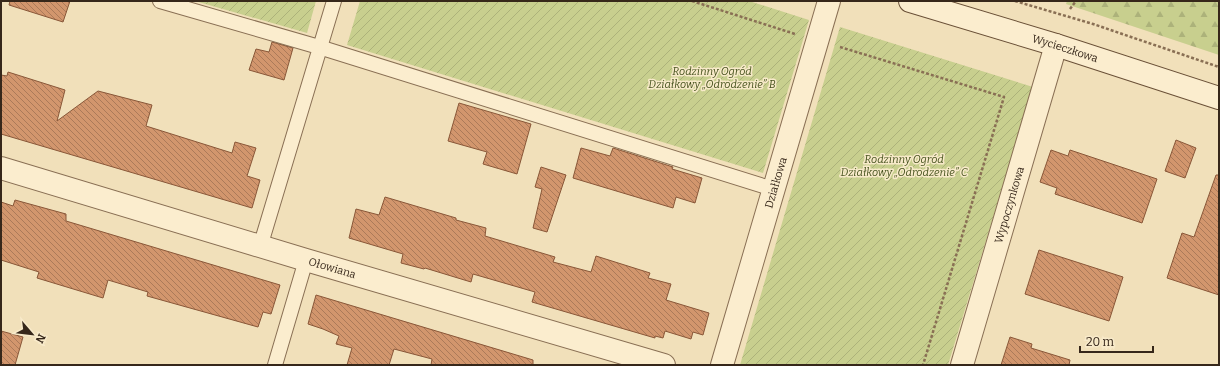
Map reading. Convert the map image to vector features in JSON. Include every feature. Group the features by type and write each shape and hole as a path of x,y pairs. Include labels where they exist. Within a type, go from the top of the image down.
{"street":[{"name":"Działkowa","path":"722,365 829,1"},
{"name":"Wycieczkowa","path":"910,1 1056,45 1219,98"},
{"name":"Wypoczynkowa","path":"962,365 1056,45"},
{"name":"Ołowiana","path":"1,168 306,260 664,365"}],"lane":[{"path":"160,1 319,47 773,189"},
{"path":"260,246 334,1"},
{"path":"275,365 306,260"}],"path":[{"path":"692,1 1004,97 923,365"},
{"path":"1015,1 1094,24 1219,67"},
{"path":"1070,9 1076,1"}],"green space":[{"path":"195,1 316,1 307,33"},
{"name":"Rodzinny Ogród Działkowy „Odrodzenie” B","path":"360,1 749,1 809,20 763,173 347,45"},
{"path":"1067,1 1219,1 1219,55 1066,4"},
{"name":"Rodzinny Ogród Działkowy „Odrodzenie” C","path":"840,27 1033,87 948,365 740,365"}],"building":[{"path":"10,1 70,1 63,22 9,5"},
{"path":"272,42 293,48 284,80 249,70 256,49 269,52"},
{"path":"8,72 65,90 57,121 98,91 152,105 146,126 232,153 235,142 256,148 247,176 260,180 252,208 1,134 1,75 7,76"},
{"path":"459,103 531,124 517,174 483,164 487,152 448,141"},
{"path":"1176,140 1196,148 1185,178 1165,171"},
{"path":"581,148 610,156 613,148 702,178 695,203 676,197 673,208 573,178"},
{"path":"1051,150 1068,156 1070,150 1157,179 1142,223 1055,194 1057,188 1040,182"},
{"path":"541,167 566,175 547,232 533,228 542,189 535,187"},
{"path":"1216,175 1219,175 1219,295 1167,278 1182,233 1194,237"},
{"path":"385,197 486,228 485,236 555,257 553,262 591,272 596,256 650,273 648,278 671,284 666,300 709,313 703,335 693,332 691,339 665,331 663,338 655,336 655,338 532,302 535,292 473,274 471,282 425,268 401,263 403,254 349,238 356,209 379,215"},
{"path":"15,200 66,214 66,221 280,285 271,314 263,312 258,327 147,296 148,292 108,280 103,298 37,278 39,272 1,260 1,202 13,206"},
{"path":"1039,250 1123,277 1109,321 1025,294"},
{"path":"316,295 533,360 533,365 431,365 432,359 394,349 389,365 347,365 352,348 336,344 339,336 308,324"},
{"path":"1,331 23,337 15,365 1,365"},
{"path":"1010,337 1032,344 1031,348 1070,360 1069,365 1001,365"}]}
